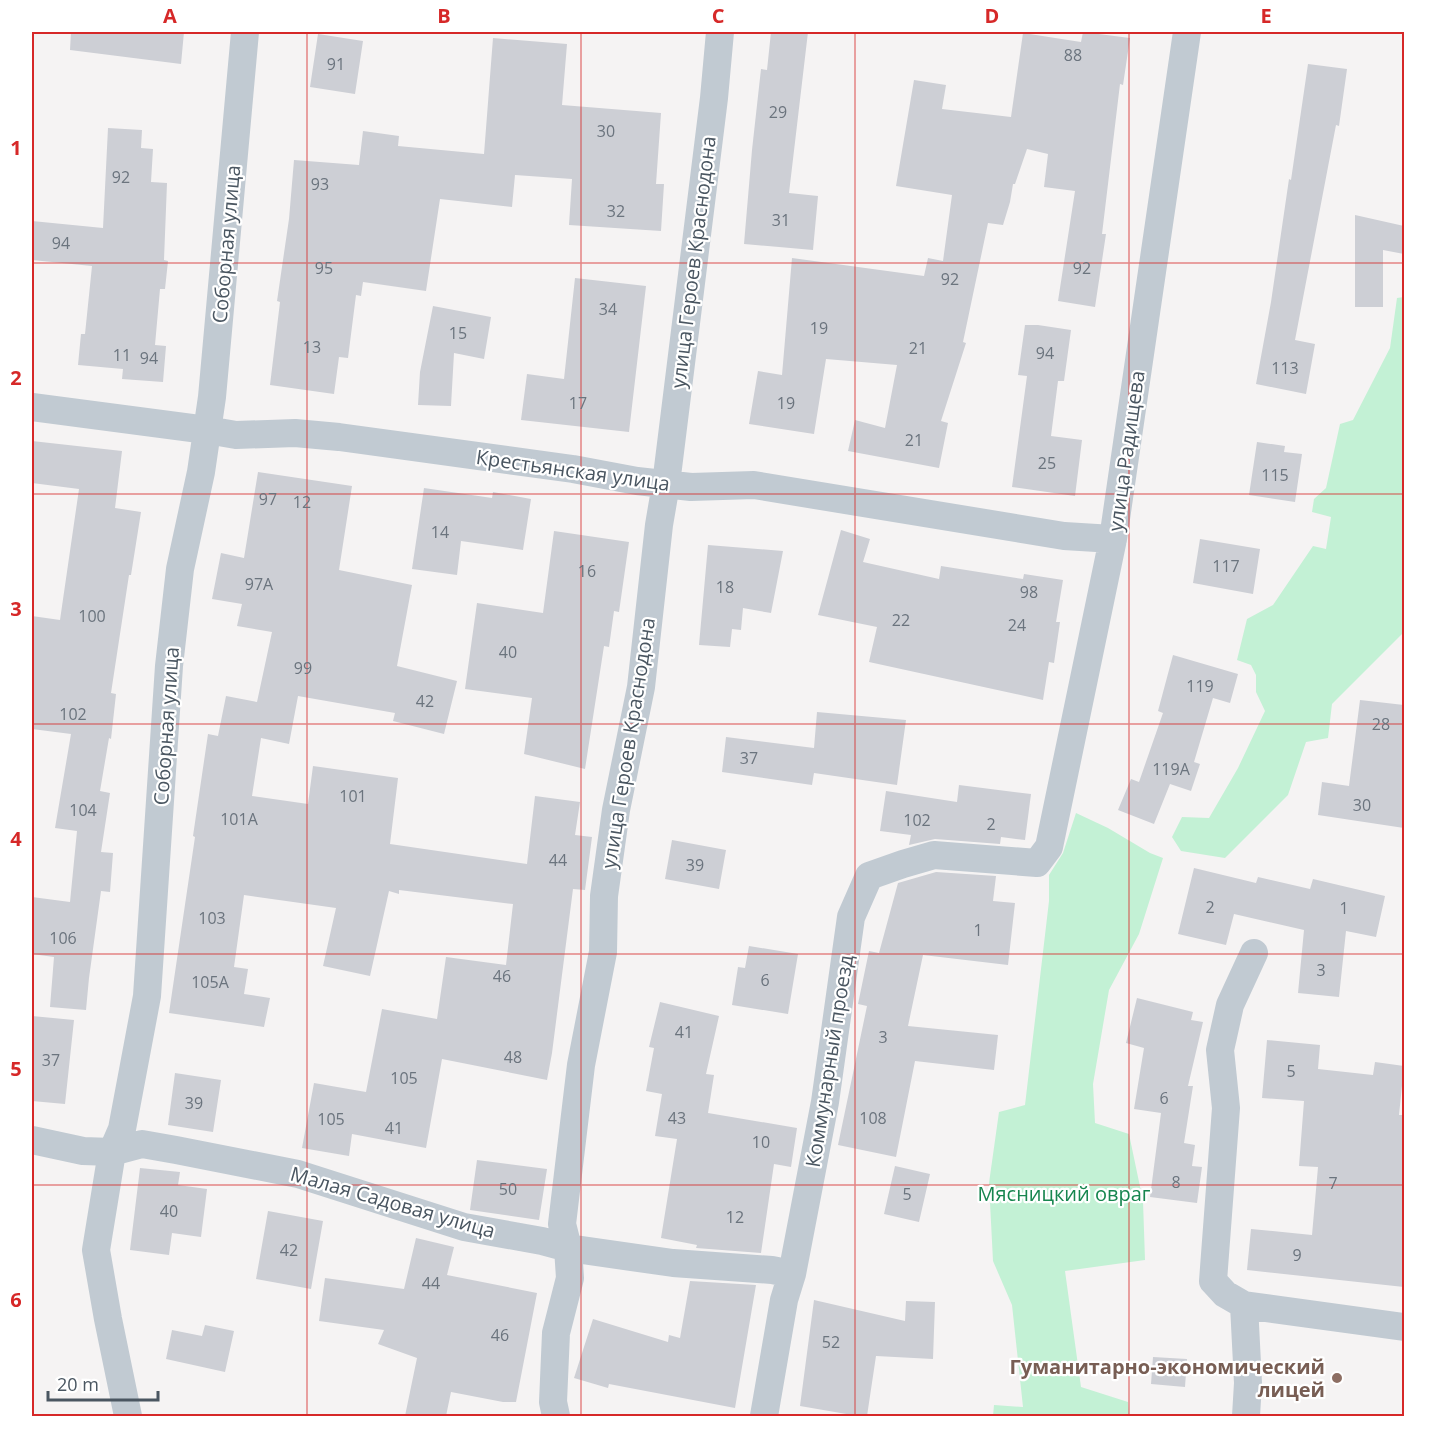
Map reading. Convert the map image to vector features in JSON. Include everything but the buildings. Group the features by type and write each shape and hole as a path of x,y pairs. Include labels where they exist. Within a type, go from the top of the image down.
{"street":[{"name":"Соборная улица","path":"128,1416 96,1250 112,1152 122,1129 147,996 169,666 180,569 201,472 212,397 245,32"},
{"name":"улица Героев Краснодона","path":"556,1416 553,1402 556,1333 570,1278 568,1248 562,1224 581,1065 603,952 604,896 616,810 641,687 659,525 714,98 720,32"},
{"name":"улица Радищева","path":"1037,863 1049,847 1113,539 1187,32"},
{"name":"Крестьянская улица","path":"32,407 236,435 295,433 339,437 691,487 754,486 1064,536 1113,539"},
{"name":"Коммунарный проезд","path":"764,1416 784,1300 792,1274 825,1102 851,917 869,876 934,855 1037,863"},
{"path":"1254,953 1230,1005 1220,1050 1226,1108 1213,1281 1225,1294 1244,1305 1404,1327"},
{"name":"Малая Садовая улица","path":"32,1140 83,1151 112,1152 142,1144 176,1149 298,1174 464,1227 568,1248 673,1263 772,1270 792,1274"},
{"path":"1244,1305 1248,1383 1246,1416"}],"green space":[{"path":"1404,297 1404,632 1332,704 1328,738 1306,742 1288,795 1225,858 1181,851 1172,837 1182,817 1209,818 1238,768 1265,711 1256,692 1256,675 1251,665 1237,660 1247,619 1273,605 1313,546 1326,549 1331,517 1312,512 1314,499 1326,488 1340,424 1353,420 1390,348 1397,298"},
{"name":"Мясницкий овраг","path":"1076,813 1163,858 1139,934 1109,990 1093,1084 1095,1123 1129,1134 1143,1201 1145,1260 1065,1271 1081,1387 1128,1402 1129,1416 993,1416 994,1405 1023,1407 1012,1305 993,1261 989,1183 999,1112 1025,1105 1049,901 1049,875 1063,853"}],"place":[{"name":"Гуманитарно-экономический лицей","path":"1337,1378"}]}
